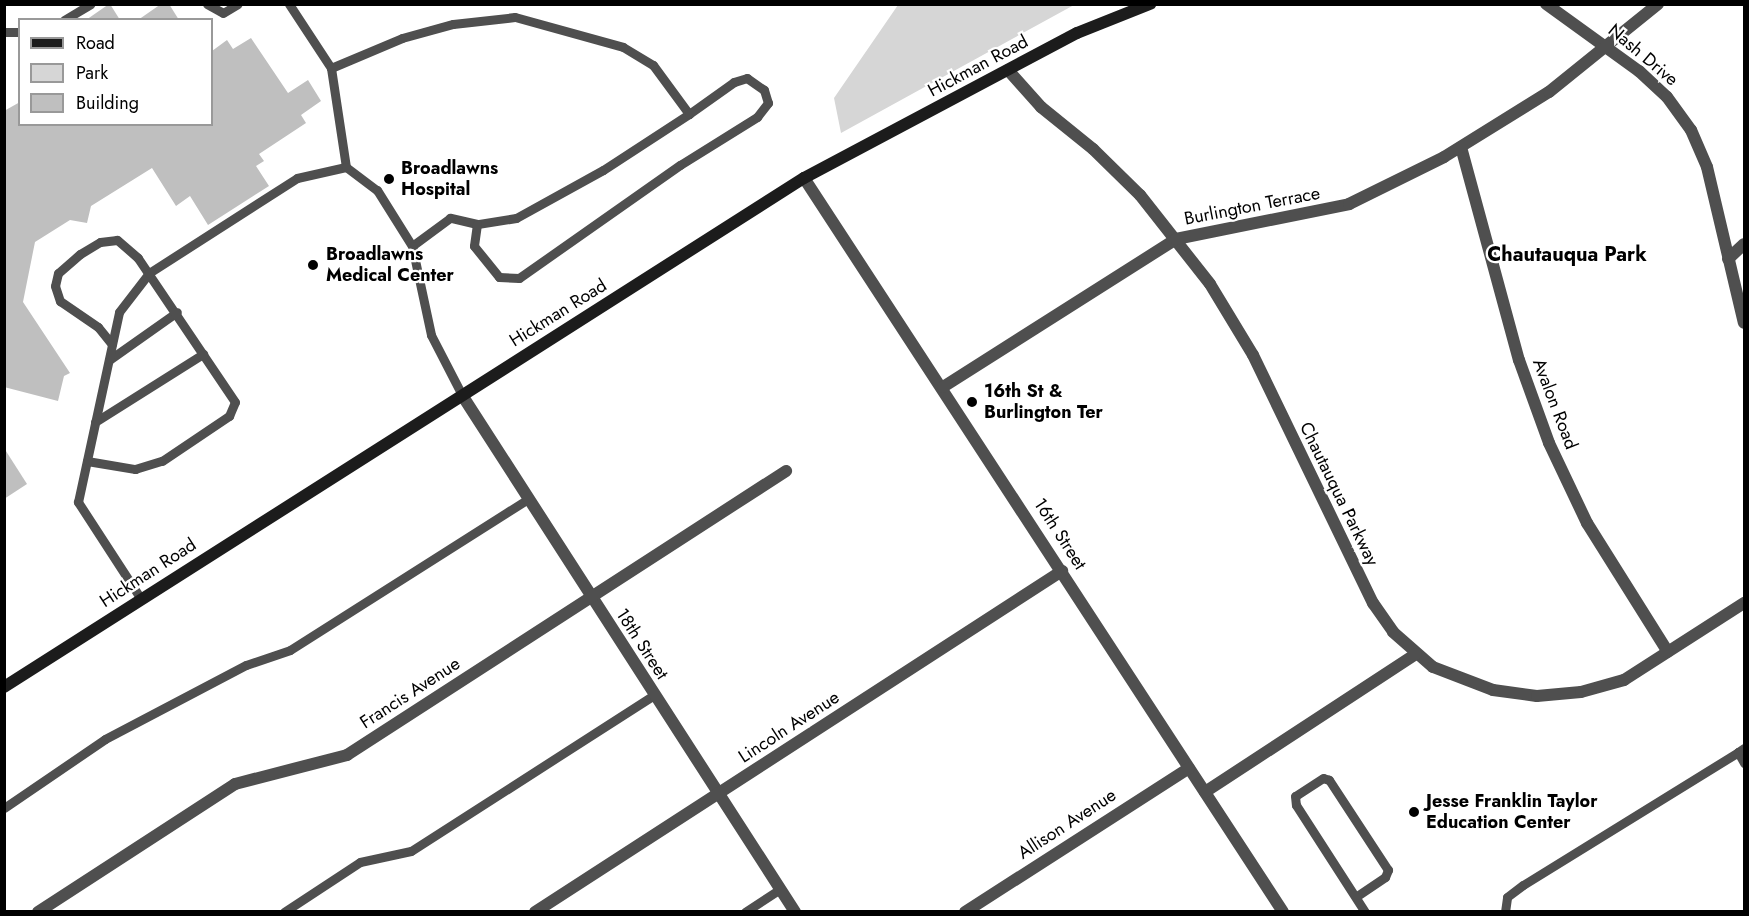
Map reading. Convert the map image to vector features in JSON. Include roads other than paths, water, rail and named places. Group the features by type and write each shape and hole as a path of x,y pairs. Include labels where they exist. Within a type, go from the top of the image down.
{"main road":[{"name":"Hickman Road","path":"4,687 804,178 1077,33 1150,4"}],"street":[{"name":"Nash Drive","path":"1546,4 1607,48 1667,97 1691,130 1707,166 1744,323"},
{"name":"Burlington Terrace","path":"943,387 1176,239 1349,204 1461,147 1549,92 1607,48 1658,4"},
{"name":"Chautauqua Parkway","path":"1008,70 1041,107 1094,148 1140,195 1210,284 1253,356 1373,603 1416,654 1466,682 1537,696 1581,692 1623,680 1744,603"},
{"name":"Avalon Road","path":"1461,147 1519,360 1549,443 1587,523 1668,652"},
{"name":"16th Street","path":"804,178 943,387 1283,912"},
{"path":"1728,260 1744,244"},
{"name":"18th Street","path":"462,395 526,500 795,912"},
{"name":"Francis Avenue","path":"38,912 235,784 347,755 786,471"},
{"name":"Lincoln Avenue","path":"535,912 1062,571"},
{"path":"1205,792 1416,654"},
{"name":"Allison Avenue","path":"965,912 1189,768"}],"lane":[{"path":"66,18 91,4"},
{"path":"207,4 223,13 238,4"},
{"path":"289,4 330,68 346,167 377,190 412,246 431,335 462,395"},
{"path":"330,68 423,32 515,17 623,47 653,65 688,114"},
{"path":"412,246 450,218 477,224 516,218 603,170 734,82 747,78 764,90 768,103 757,117 680,165 519,278 499,277 474,246 477,224"},
{"path":"141,599 78,502 119,312 149,273 297,178 346,167"},
{"path":"87,461 135,469 162,461 229,416 235,402 149,273 128,245 117,240 100,242 58,273 55,286 60,301 98,327 112,345"},
{"path":"109,360 177,312"},
{"path":"95,422 203,354"},
{"path":"4,808 105,739 246,665 290,650 526,500"},
{"path":"284,912 360,862 411,851 654,695"},
{"path":"1505,912 1507,897 1523,885 1741,750 1744,763"},
{"path":"1357,896 1385,877 1388,870 1329,780 1323,778 1295,796 1296,805 1357,896 1365,912"},
{"path":"745,912 780,889"}],"place":[{"name":"Broadlawns Hospital","path":"389,179"},
{"name":"Broadlawns Medical Center","path":"313,265"},
{"name":"16th St & Burlington Ter","path":"972,402"},
{"name":"Jesse Franklin Taylor Education Center","path":"1414,812"}],"district":[{"name":"Chautauqua Park","path":"1567,254"}]}
